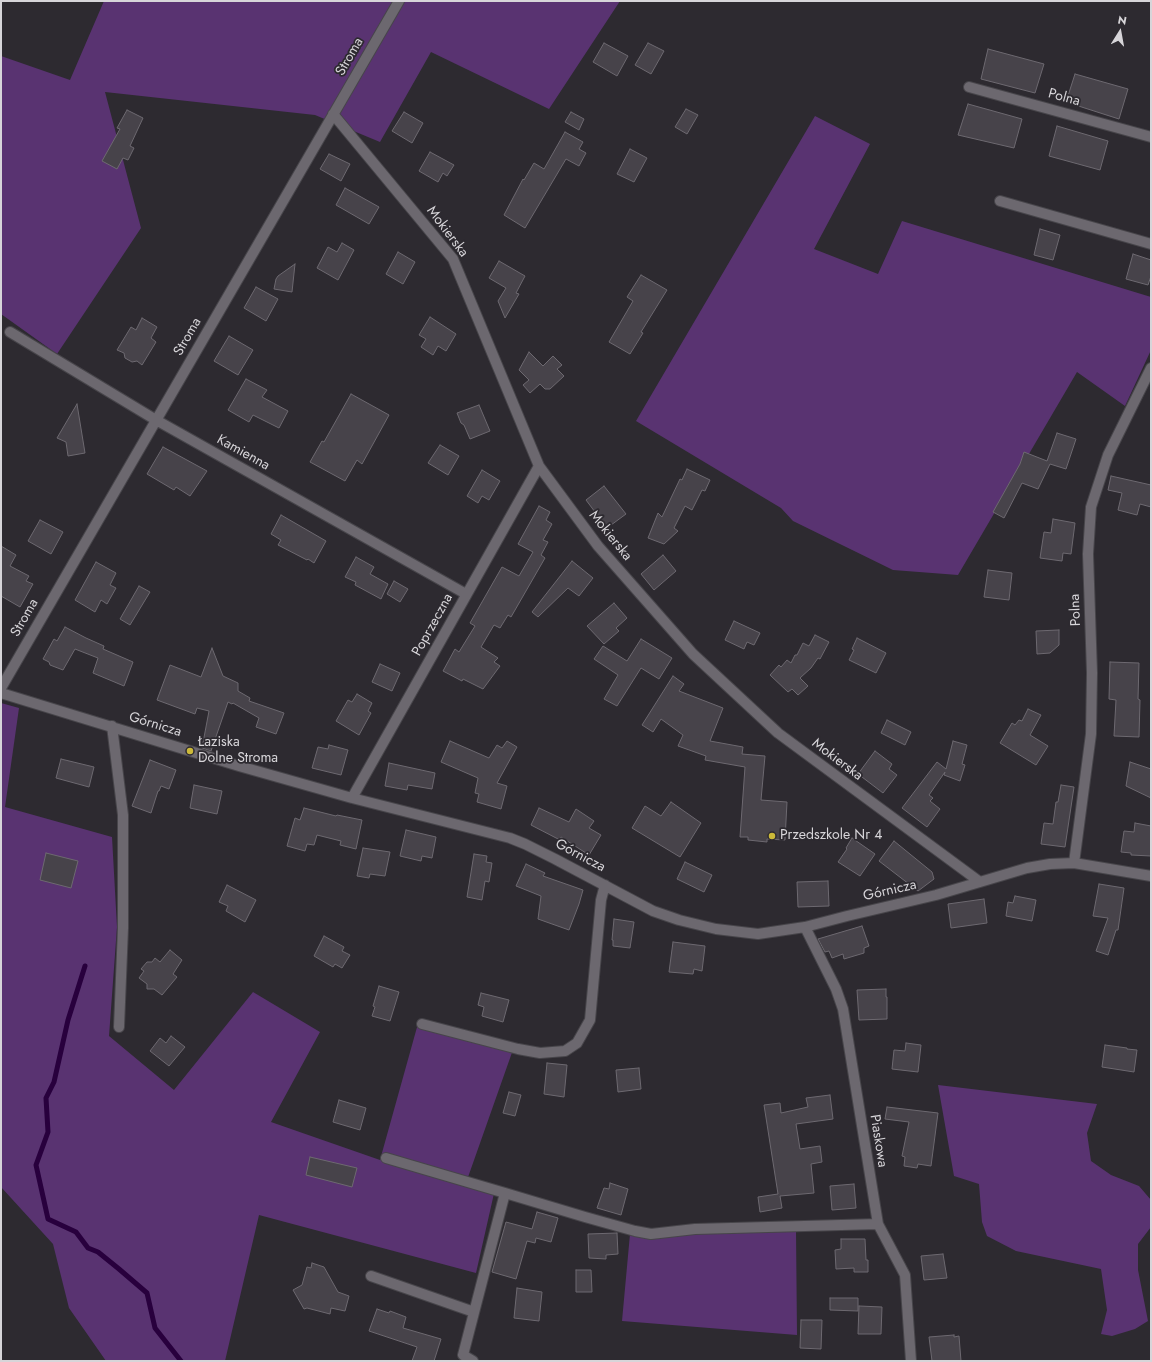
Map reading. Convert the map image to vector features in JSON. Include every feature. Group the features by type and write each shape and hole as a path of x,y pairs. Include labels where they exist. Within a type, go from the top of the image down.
{"street":[{"name":"Stroma","path":"1,688 399,1"},
{"name":"Polna","path":"969,87 1151,137"},
{"name":"Mokierska","path":"333,114 453,259 539,466 598,546 699,660 778,733 980,882"},
{"path":"1000,202 1151,244"},
{"name":"Kamienna","path":"10,332 156,420 466,594"},
{"name":"Polna","path":"1074,863 1092,734 1092,673 1088,554 1091,507 1108,455 1151,368"},
{"name":"Poprzeczna","path":"352,798 539,466"},
{"name":"Górnicza","path":"1,693 238,766 352,798 520,842 653,911 679,920 716,929 758,934 805,928 847,916 936,895 1027,868 1050,864 1074,863 1151,876"},
{"path":"112,726 123,815 123,928 119,1027"},
{"path":"422,1024 518,1049 540,1053 565,1051 577,1043 590,1020 601,900 605,885"},
{"name":"Piaskowa","path":"805,928 836,989 843,1010 878,1224 905,1275 912,1361"},
{"path":"386,1158 592,1219 651,1234 695,1229 878,1224"},
{"path":"473,1361 463,1355 505,1193"},
{"path":"372,1276 474,1312"}],"shaded area":[{"path":"104,1 620,1 549,109 431,52 380,142 315,115 105,92 141,228 57,354 1,314 1,56 70,80"},
{"path":"815,116 870,144 814,249 878,274 902,221 1151,297 1151,350 1125,406 1077,372 958,575 893,570 793,521 781,508 636,421"},
{"path":"1,703 19,708 5,807 112,837 117,927 109,1036 174,1090 253,992 320,1032 271,1122 380,1160 419,1020 515,1044 467,1180 495,1189 476,1273 259,1215 225,1361 106,1361 69,1308 53,1244 1,1187"},
{"path":"938,1085 1097,1104 1087,1133 1091,1161 1111,1175 1139,1186 1151,1200 1151,1227 1138,1244 1138,1270 1148,1321 1135,1329 1112,1336 1101,1334 1107,1310 1101,1269 1016,1251 987,1236 982,1222 979,1184 954,1176"},
{"path":"796,1230 797,1335 622,1321 630,1234"}],"building":[{"path":"604,43 628,56 617,76 593,62"},
{"path":"648,43 664,51 651,74 635,65"},
{"path":"988,49 1044,64 1035,93 981,79"},
{"path":"1075,74 1128,89 1119,119 1066,102"},
{"path":"968,104 1022,119 1014,148 958,135"},
{"path":"686,109 698,115 687,134 675,127"},
{"path":"127,110 143,118 130,146 134,148 128,160 123,158 117,169 102,161 120,129 117,128"},
{"path":"404,112 423,123 412,143 392,131"},
{"path":"571,112 584,119 579,130 565,122"},
{"path":"1057,126 1108,141 1100,170 1049,156"},
{"path":"565,132 583,142 579,149 586,153 579,166 566,159 525,228 504,215 523,179 524,180 534,163 544,169"},
{"path":"630,149 647,158 634,182 617,174"},
{"path":"430,152 454,165 447,176 443,173 438,182 419,171"},
{"path":"329,154 350,164 341,181 320,169"},
{"path":"345,188 379,207 369,224 336,205"},
{"path":"1040,229 1060,235 1053,260 1034,255"},
{"path":"342,243 354,250 338,280 317,268 328,247 337,252"},
{"path":"398,252 415,262 403,284 386,274"},
{"path":"1133,254 1151,260 1151,276 1148,285 1126,279"},
{"path":"499,261 525,276 516,293 519,294 505,318 498,301 506,288 489,278"},
{"path":"295,264 292,292 274,289 278,276"},
{"path":"641,275 667,290 641,332 643,333 630,354 609,342 633,301 627,297"},
{"path":"256,287 278,299 266,321 244,308"},
{"path":"430,317 456,334 446,351 438,346 433,355 421,347 426,339 419,335"},
{"path":"142,318 157,327 151,338 156,342 142,365 137,361 132,362 125,358 124,353 117,350 131,327 136,330"},
{"path":"229,336 253,350 238,375 214,361"},
{"path":"529,352 543,366 553,356 562,365 557,369 564,376 550,389 545,389 540,384 530,393 523,385 529,380 519,370"},
{"path":"246,379 267,390 262,397 288,411 279,428 253,415 249,422 228,410"},
{"path":"351,394 389,415 362,464 357,460 345,481 310,462 322,441 324,442"},
{"path":"77,404 85,453 68,456 66,442 57,438"},
{"path":"479,405 490,431 470,439 457,413"},
{"path":"1057,433 1076,439 1066,469 1050,464 1038,489 1022,483 1004,518 993,512 1020,464 1024,452 1047,461"},
{"path":"440,445 459,456 448,475 428,463"},
{"path":"163,447 207,471 190,496 176,487 174,490 147,474"},
{"path":"687,469 710,480 705,491 702,490 692,510 685,506 674,528 678,531 664,544 648,538 658,513 662,517 680,479 682,480"},
{"path":"482,470 500,481 489,500 482,496 478,503 467,496"},
{"path":"1111,476 1151,485 1151,507 1140,504 1137,515 1118,510 1122,493 1108,490"},
{"path":"604,486 626,514 607,528 586,500"},
{"path":"539,506 550,512 546,520 552,524 543,540 548,542 541,555 545,558 511,617 508,615 500,628 494,625 481,647 498,658 494,662 500,666 483,689 463,679 462,681 443,671 455,649 459,652 475,626 470,623 502,567 519,576 533,552 518,544"},
{"path":"281,515 326,541 314,563 278,545 281,540 271,534"},
{"path":"1053,519 1075,523 1071,554 1063,553 1062,561 1040,558 1044,532 1051,533"},
{"path":"40,520 63,532 51,554 28,541"},
{"path":"1,546 16,555 10,566 29,576 26,581 33,584 20,607 1,596"},
{"path":"663,555 676,571 654,590 641,574"},
{"path":"356,557 374,567 370,574 388,584 381,599 355,585 356,582 345,577"},
{"path":"572,561 593,578 579,596 568,588 538,617 532,612"},
{"path":"96,562 116,573 110,585 116,588 107,604 101,600 95,612 75,600"},
{"path":"988,570 1012,573 1009,600 984,597"},
{"path":"394,581 408,589 400,602 387,594"},
{"path":"139,586 150,592 130,625 120,619"},
{"path":"614,603 627,618 616,628 619,631 604,644 587,626"},
{"path":"734,621 760,633 754,645 747,642 744,649 725,640"},
{"path":"65,627 104,646 103,649 133,662 124,686 93,673 98,658 75,649 63,670 50,665 49,662 43,659 54,639 57,641"},
{"path":"1059,630 1059,645 1050,653 1037,654 1036,631"},
{"path":"815,635 829,642 820,659 818,658 811,668 800,678 808,686 798,695 792,689 788,692 770,675 779,665 781,667 787,660 791,663 803,643 809,646"},
{"path":"857,638 886,653 876,673 849,660 854,650 852,649"},
{"path":"641,639 672,658 659,679 641,668 617,706 604,699 618,675 594,659 603,646 627,661"},
{"path":"212,648 223,676 238,683 238,691 250,698 249,701 284,713 276,734 256,727 259,718 233,703 228,702 211,751 202,748 209,711 197,708 195,714 157,700 170,665 201,677"},
{"path":"1110,662 1139,663 1139,737 1114,736 1116,700 1109,699"},
{"path":"380,664 400,673 392,691 372,682"},
{"path":"673,676 684,684 679,691 723,708 710,741 743,747 742,754 765,756 761,800 787,802 785,840 767,839 767,842 748,840 748,837 740,837 745,767 705,760 706,756 678,746 683,735 661,719 653,732 642,725"},
{"path":"357,694 372,703 368,711 371,713 359,735 336,721 348,700 352,702"},
{"path":"1028,709 1041,715 1030,735 1048,746 1036,765 1000,743 1012,723 1015,725 1019,720 1022,721"},
{"path":"887,720 911,732 905,745 881,733"},
{"path":"450,741 489,758 497,745 502,748 507,741 517,747 497,783 507,786 501,809 477,802 479,794 475,793 478,778 441,762"},
{"path":"953,741 967,745 962,764 965,765 960,781 944,775 945,772 929,795 933,798 930,801 940,809 927,827 902,808 937,762 946,769"},
{"path":"329,745 348,750 341,775 312,768 318,747 328,749"},
{"path":"875,751 892,764 889,769 897,775 883,793 858,774"},
{"path":"61,759 94,767 89,787 56,778"},
{"path":"150,760 176,770 169,789 161,786 158,791 151,813 132,806"},
{"path":"1130,762 1151,769 1151,798 1126,786"},
{"path":"389,763 435,773 432,789 408,785 407,790 385,786"},
{"path":"194,785 222,791 217,814 190,808"},
{"path":"1061,785 1074,787 1065,847 1041,844 1044,823 1053,824 1056,802 1058,802"},
{"path":"671,802 701,823 680,857 632,828 645,806 661,816"},
{"path":"304,808 336,816 362,820 356,849 340,845 341,841 317,835 314,845 307,844 305,851 287,846 295,818 300,820"},
{"path":"539,808 569,822 576,809 594,821 589,828 601,835 589,855 561,837 560,840 531,825"},
{"path":"1135,823 1151,826 1151,856 1131,855 1131,853 1121,852 1124,831 1134,832"},
{"path":"406,830 436,837 432,858 422,856 421,861 400,856"},
{"path":"852,838 875,854 860,876 838,862 847,849 846,848"},
{"path":"894,841 932,872 934,879 918,891 879,861"},
{"path":"363,848 390,852 385,876 370,874 369,878 357,876"},
{"path":"46,853 78,861 71,888 40,880"},
{"path":"474,854 487,856 486,862 492,863 489,882 485,881 482,900 467,897"},
{"path":"685,862 712,875 704,892 677,879"},
{"path":"526,864 545,873 543,876 583,890 569,930 538,919 541,896 516,886"},
{"path":"828,881 829,906 798,907 797,882"},
{"path":"1099,884 1124,888 1118,930 1116,930 1108,955 1096,951 1108,918 1093,916"},
{"path":"227,885 256,900 245,922 226,911 228,906 219,902"},
{"path":"1015,896 1036,900 1032,921 1006,916 1008,902 1013,903"},
{"path":"984,899 987,923 951,928 948,904"},
{"path":"614,919 634,922 630,948 613,946 612,940"},
{"path":"862,926 869,946 864,948 864,953 844,959 843,954 832,958 829,951 825,952 818,939"},
{"path":"324,936 344,947 342,951 350,955 342,968 335,964 333,967 314,956"},
{"path":"673,942 705,946 702,971 694,969 693,974 669,972"},
{"path":"170,950 182,960 173,974 177,977 162,995 154,989 147,989 147,984 139,978 144,971 141,969 147,962 152,962 155,958 160,962"},
{"path":"379,986 399,992 390,1021 372,1016 375,1007 373,1006"},
{"path":"886,989 887,1019 859,1020 857,990"},
{"path":"481,993 509,1000 503,1022 482,1016 484,1007 478,1005"},
{"path":"171,1036 185,1047 169,1066 150,1051 160,1038 166,1043"},
{"path":"906,1043 921,1045 918,1072 892,1069 894,1050 905,1051"},
{"path":"1105,1045 1137,1050 1134,1072 1102,1067"},
{"path":"547,1063 567,1065 564,1097 544,1094"},
{"path":"639,1068 641,1089 618,1092 616,1070"},
{"path":"509,1092 521,1095 515,1116 503,1113"},
{"path":"830,1095 833,1119 796,1124 800,1149 820,1146 822,1162 811,1164 814,1193 780,1196 782,1208 760,1212 758,1197 778,1194 764,1105 780,1103 781,1113 808,1107 806,1098"},
{"path":"339,1100 366,1108 360,1130 333,1122"},
{"path":"887,1107 938,1113 931,1166 918,1164 917,1168 904,1166 905,1157 902,1156 909,1122 885,1119"},
{"path":"310,1157 357,1168 352,1187 306,1175"},
{"path":"610,1183 628,1189 621,1215 597,1208 604,1188 609,1189"},
{"path":"854,1184 856,1208 832,1210 830,1186"},
{"path":"537,1212 558,1218 551,1242 536,1238 535,1243 527,1241 516,1279 492,1272 506,1222 532,1229"},
{"path":"617,1233 618,1254 606,1255 606,1259 589,1258 588,1234"},
{"path":"841,1239 865,1239 868,1272 854,1272 854,1268 836,1269 835,1250 841,1249"},
{"path":"943,1254 947,1278 924,1280 921,1256"},
{"path":"312,1263 324,1267 338,1292 349,1296 345,1311 331,1308 330,1314 307,1308 304,1309 293,1290 302,1285 307,1267 311,1268"},
{"path":"576,1270 591,1270 592,1292 576,1292"},
{"path":"517,1288 542,1292 539,1321 514,1318"},
{"path":"830,1298 858,1298 858,1311 830,1310"},
{"path":"859,1306 882,1307 881,1334 858,1334"},
{"path":"377,1309 389,1313 390,1311 406,1317 403,1328 441,1339 434,1361 412,1361 417,1347 369,1331"},
{"path":"801,1320 822,1320 821,1349 800,1348"},
{"path":"954,1335 954,1337 959,1336 961,1361 932,1361 929,1337"}],"waterway":[{"path":"85,966 68,1020 54,1082 46,1098 48,1132 36,1165 48,1219 76,1232 88,1248 98,1252 147,1293 155,1328 181,1361"}],"place":[{"name":"Łaziska Dolne Stroma","path":"190,751"},
{"name":"Przedszkole Nr 4","path":"772,836"}]}
